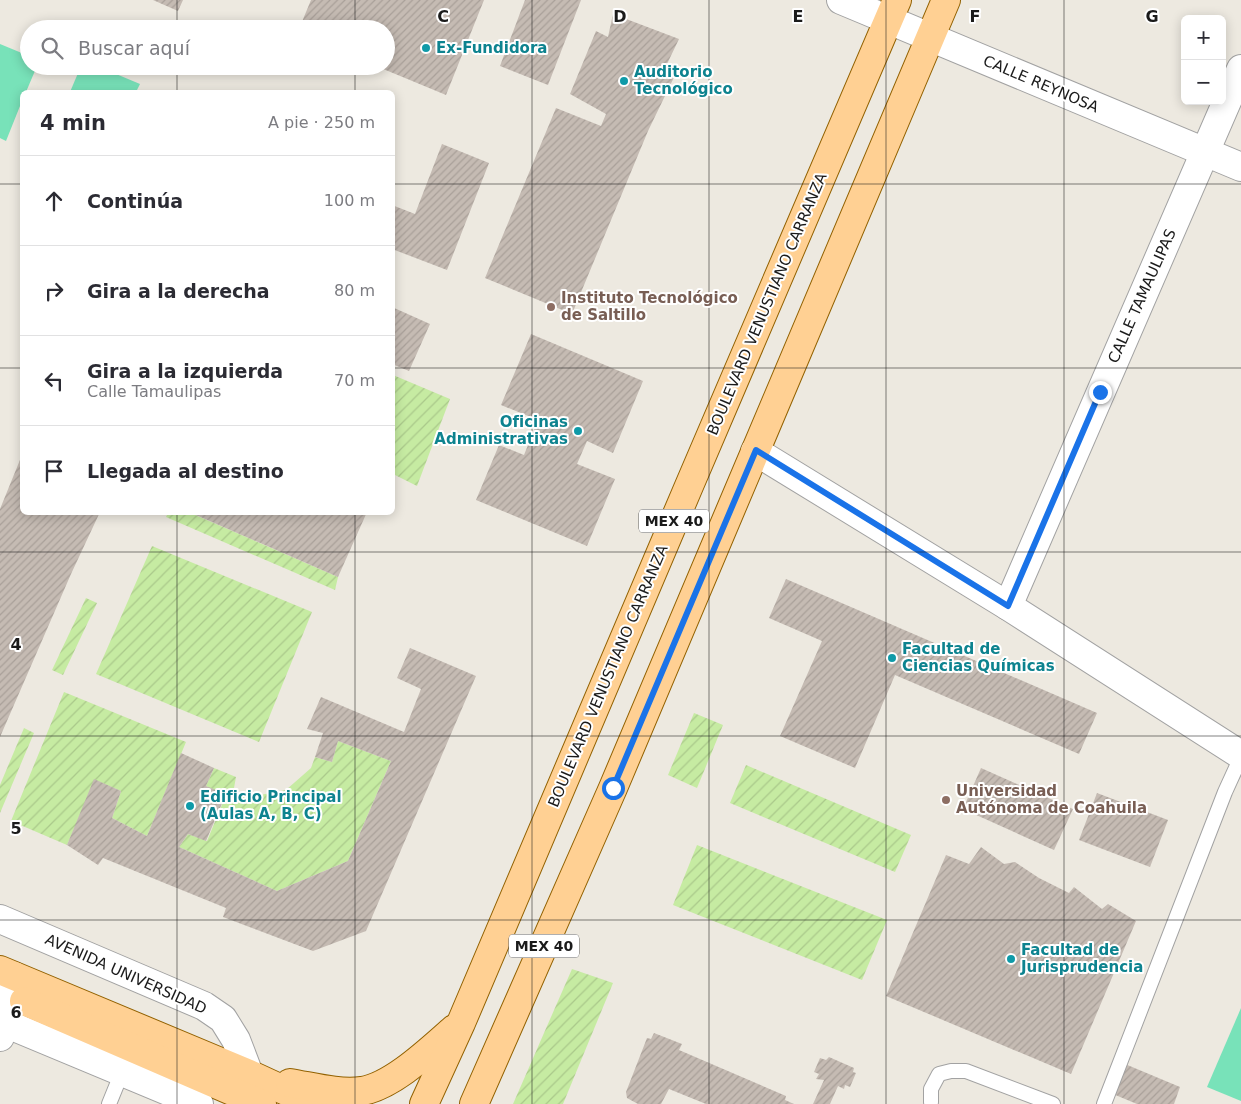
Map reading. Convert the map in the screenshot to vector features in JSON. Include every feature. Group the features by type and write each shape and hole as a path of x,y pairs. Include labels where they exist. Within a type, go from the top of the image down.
{"main road":[{"name":"MEX 40","path":"474,1104 613,788 946,0"},
{"name":"BOULEVARD VENUSTIANO CARRANZA","path":"424,1104 461,1023 893,10"},
{"path":"7,983 249,1074 314,1104"},
{"path":"7,983 262,1104"},
{"path":"249,1074 337,1091 363,1091 382,1084 414,1063 461,1023"}],"street":[{"name":"CALLE REYNOSA","path":"842,0 893,10 931,38 1241,167"},
{"name":"CALLE TAMAULIPAS","path":"1008,606 1241,68"},
{"path":"756,450 1008,606 1241,756"},
{"name":"AVENIDA UNIVERSIDAD","path":"0,919 204,1006 223,1019 236,1040 249,1074"},
{"path":"7,983 2,1027 122,1072 199,1104"}],"lane":[{"path":"1104,1104 1221,802 1241,756"},
{"path":"931,1102 931,1089 939,1074 951,1070 966,1071 1053,1104"},
{"path":"109,1104 122,1072"}],"green space":[{"path":"0,44 20,52 20,75 33,75 27,90 20,90 20,106 6,141 0,138"},
{"path":"77,75 118,75 140,84 137,90 71,90"},
{"path":"395,376 450,399 417,486 395,475"},
{"path":"167,515 195,515 338,577 335,590 166,517"},
{"path":"152,546 312,612 259,742 96,674"},
{"path":"86,598 97,603 63,675 52,670"},
{"path":"64,692 186,742 147,836 112,818 121,791 95,780 67,845 11,821"},
{"path":"694,713 723,725 697,788 668,775"},
{"path":"24,728 34,733 0,813 0,785"},
{"path":"338,741 391,761 348,861 277,891 179,847 188,834 207,841 226,795 206,786 214,768 236,777 234,788 238,795 255,796 286,790 311,768 315,757 332,762"},
{"path":"746,765 911,835 895,872 730,803"},
{"path":"697,845 887,920 862,980 673,905"},
{"path":"572,969 613,983 563,1104 513,1104"},
{"path":"1241,1008 1241,1101 1207,1087"}],"building":[{"path":"153,0 183,0 178,11"},
{"name":"Ex-Fundidora","path":"311,0 484,0 446,95 395,74 395,20 303,20"},
{"path":"525,0 581,0 548,85 500,66"},
{"path":"613,14 679,39 667,64 679,67 648,131 572,314 485,278 556,108 601,126 606,114 570,94 596,31 608,37"},
{"path":"442,144 489,163 447,270 395,250 395,206 415,214"},
{"path":"395,308 430,324 409,371 395,365"},
{"name":"Oficinas Administrativas","path":"531,334 643,381 613,453 587,441 577,464 615,479 587,546 476,500 499,445 524,455 538,420 501,405"},
{"path":"20,460 20,515 99,515 0,737 0,509"},
{"path":"196,515 366,515 338,577"},
{"name":"Facultad de Ciencias Químicas","path":"786,579 1097,713 1079,754 895,675 855,768 780,736 822,641 769,618"},
{"name":"Edificio Principal (Aulas A, B, C)","path":"410,648 476,676 366,931 313,951 223,917 226,908 103,858 98,865 67,845 94,779 121,791 112,818 147,836 181,753 214,768 206,786 226,794 206,841 188,834 179,847 277,891 348,861 391,761 338,741 332,762 315,757 323,733 307,729 321,697 404,732 421,689 397,678"},
{"path":"981,768 1073,809 1054,850 963,809"},
{"path":"1097,793 1168,820 1150,867 1079,840"},
{"name":"Facultad de Jurisprudencia","path":"981,847 1004,864 1015,862 1039,878 1069,893 1074,887 1102,909 1108,904 1136,921 1071,1074 886,996 946,855 969,864"},
{"path":"654,1033 682,1044 679,1050 786,1096 785,1100 794,1104 706,1104 669,1089 661,1104 638,1104 627,1098 626,1092 647,1038 651,1039"},
{"path":"829,1057 854,1068 853,1072 856,1073 850,1087 845,1085 844,1089 838,1086 830,1104 813,1104 824,1080 816,1079 819,1074 814,1072 820,1058 826,1060"},
{"path":"1125,1064 1180,1087 1174,1104 1137,1104 1113,1094"}],"place":[{"name":"Ex-Fundidora","path":"426,48"},
{"name":"Auditorio Tecnológico","path":"624,81"},
{"name":"Instituto Tecnológico de Saltillo","path":"551,307"},
{"name":"Oficinas Administrativas","path":"578,431"},
{"name":"Facultad de Ciencias Químicas","path":"892,658"},
{"name":"Universidad Autónoma de Coahuila","path":"946,800"},
{"name":"Edificio Principal (Aulas A, B, C)","path":"190,806"},
{"name":"Facultad de Jurisprudencia","path":"1011,959"}],"route":[{"path":"613,788 756,450 1008,606 1100,392"}]}
